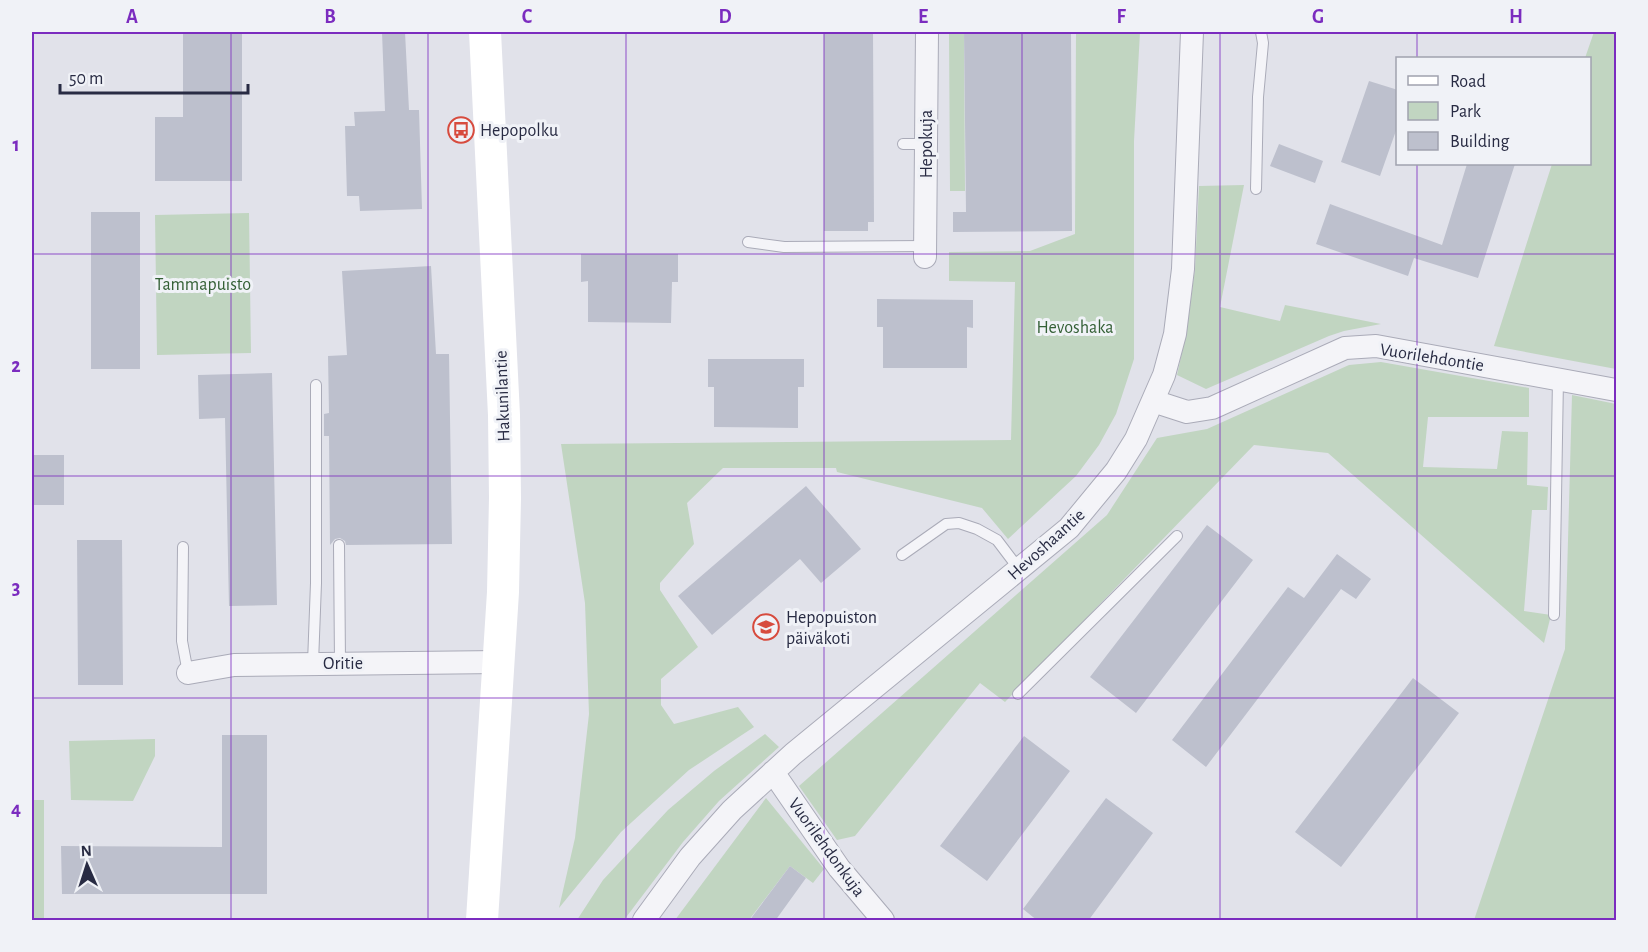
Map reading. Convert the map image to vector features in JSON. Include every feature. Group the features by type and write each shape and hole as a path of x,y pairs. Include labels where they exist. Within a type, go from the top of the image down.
{"main road":[{"name":"Hakunilantie","path":"482,921 494,762 505,509 504,415 485,32"},
{"name":"Hakunilantie","path":"470,921 494,762"}],"street":[{"name":"Hepokuja","path":"925,252 927,32"},
{"name":"Hevoshaantie","path":"644,921 690,857 732,810 861,697 1069,528 1098,495 1136,439 1164,375 1175,334 1183,269 1192,32"},
{"name":"Vuorilehdontie","path":"1153,401 1187,412 1212,408 1346,348 1376,346 1617,390"},
{"name":"Oritie","path":"188,672 234,665 499,662"},
{"name":"Vuorilehdonkuja","path":"773,772 840,868 883,921"}],"lane":[{"path":"1256,189 1258,97 1263,43 1261,32"},
{"path":"903,144 926,144"},
{"path":"748,242 784,247 925,252"},
{"path":"1554,615 1558,378"},
{"path":"313,663 316,606 315,385"},
{"path":"902,555 946,524 959,523 977,529 997,540 1019,569"},
{"path":"1018,694 1177,536"},
{"path":"339,545 340,663"},
{"path":"183,546 182,641 188,672"}],"green space":[{"path":"949,32 964,32 965,191 950,191"},
{"name":"Hevoshaka","path":"1076,32 1140,32 1134,141 1134,359 1116,414 1099,445 1076,476 1008,539 982,508 837,472 836,468 723,468 687,503 694,544 660,583 660,590 698,647 661,679 661,705 674,724 738,707 754,727 689,770 621,832 559,908 575,838 589,714 585,603 561,444 1011,440 1015,282 949,281 949,252 1030,251 1075,234"},
{"path":"1594,32 1616,32 1616,369 1494,346 1552,165 1591,165 1591,57 1585,57"},
{"path":"1244,185 1220,307 1280,321 1285,305 1381,324 1329,336 1206,389 1177,375 1186,334 1195,269 1199,186"},
{"name":"Tammapuisto","path":"249,213 251,353 157,355 155,215"},
{"path":"1381,362 1529,388 1529,417 1428,417 1423,467 1497,469 1502,431 1528,432 1527,485 1548,487 1547,510 1532,510 1524,611 1551,615 1544,643 1328,453 1254,445 1005,702 980,683 855,836 837,840 799,786 1107,515 1157,438 1207,429 1349,365"},
{"path":"1572,395 1616,404 1616,920 1474,920 1565,649"},
{"path":"765,734 779,747 719,801 683,842 624,920 577,920 603,880 668,810 714,771"},
{"path":"155,739 155,756 133,801 71,800 69,741"},
{"path":"766,798 824,869 813,883 790,866 749,920 675,920"},
{"path":"32,800 44,800 44,920 32,920"}],"building":[{"path":"183,32 242,32 242,181 155,181 155,117 183,117"},
{"path":"382,32 405,32 409,110 419,110 422,209 360,211 359,196 347,196 345,126 355,126 354,112 385,111"},
{"path":"824,32 873,32 874,222 868,222 868,231 824,231"},
{"path":"964,32 1071,32 1072,231 953,232 953,212 966,212"},
{"path":"1369,81 1396,89 1396,131 1380,176 1341,162"},
{"path":"1279,144 1323,161 1315,183 1270,166"},
{"path":"1467,165 1515,165 1478,278 1414,258 1408,276 1316,244 1330,204 1442,245"},
{"path":"91,212 140,212 140,369 91,369"},
{"path":"581,254 678,254 678,282 672,282 671,323 588,322 588,281 581,282"},
{"path":"431,266 436,354 449,354 452,544 346,545 345,541 340,538 335,539 330,545 329,436 324,436 324,414 329,413 328,356 347,355 342,271"},
{"path":"877,299 973,300 973,328 967,327 967,368 883,368 883,327 877,327"},
{"path":"708,359 804,359 804,387 798,387 798,428 714,427 714,387 708,387"},
{"path":"272,373 277,605 229,606 225,418 199,419 198,375"},
{"path":"32,455 64,455 64,505 32,505"},
{"path":"806,486 861,549 821,583 800,559 712,635 678,596"},
{"path":"1207,525 1253,560 1136,713 1090,677"},
{"path":"77,540 122,540 123,685 78,685"},
{"path":"1337,554 1371,579 1356,599 1341,589 1206,767 1172,740 1288,587 1304,598"},
{"path":"1413,678 1459,713 1341,867 1295,832"},
{"path":"222,735 267,735 267,894 62,894 61,846 222,847"},
{"path":"1024,736 1070,771 987,881 940,846"},
{"path":"1106,798 1153,833 1088,921 1038,921 1023,909"},
{"path":"790,866 806,878 775,921 749,921"}],"place":[{"name":"Hepopolku","path":"461,130"},
{"name":"Hepopuiston päiväkoti","path":"766,627"}]}
